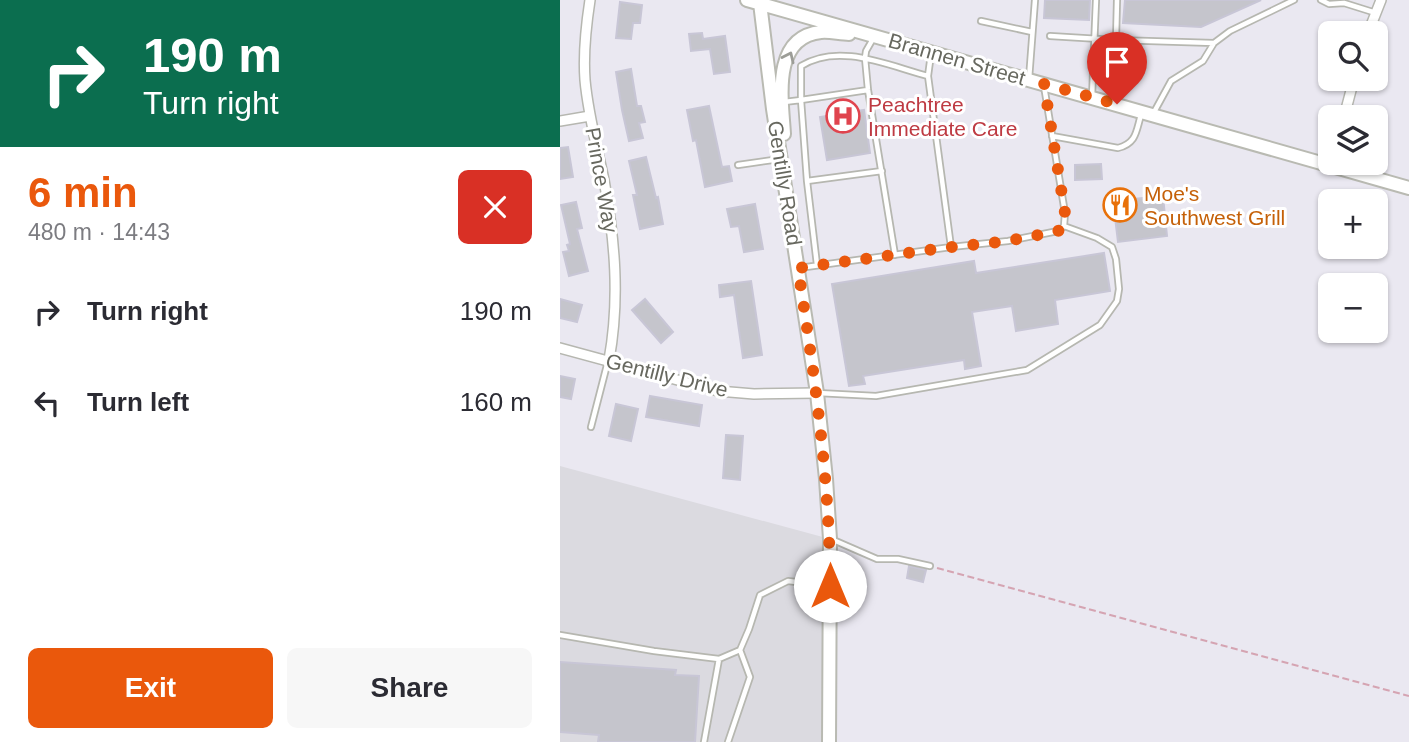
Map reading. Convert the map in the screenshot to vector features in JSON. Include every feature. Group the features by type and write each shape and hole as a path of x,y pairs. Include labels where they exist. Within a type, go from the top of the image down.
{"street":[{"name":"Prince Way","path":"590,0 585,38 585,79 614,253 616,298 609,360"},
{"path":"1373,21 1381,0"},
{"name":"Brannen Street","path":"756,1 1318,160"},
{"name":"Gentilly Road","path":"756,1 817,393 830,539 829,742"},
{"path":"787,197 782,80 788,54 800,40 821,32 875,36"},
{"path":"560,121 590,116"},
{"name":"Brannen Street","path":"1367,175 1409,188"},
{"name":"Gentilly Drive","path":"560,348 718,391 754,394 817,393"}],"lane":[{"path":"1029,80 1035,0"},
{"path":"1093,97 1096,0"},
{"path":"1116,40 1117,0"},
{"path":"1052,136 1118,148 1127,145 1134,140 1147,113 1171,81 1203,61 1214,43 1230,31 1294,0"},
{"path":"1321,0 1376,13"},
{"path":"981,22 1032,32"},
{"path":"875,36 865,58 895,255"},
{"path":"1050,36 1214,43"},
{"path":"932,52 928,76 951,247"},
{"path":"817,265 807,181 801,66 812,60 842,56 865,58 928,76"},
{"path":"798,268 1008,241 1058,231 1064,226 1065,213 1044,84"},
{"path":"783,102 868,90"},
{"path":"738,165 781,159"},
{"path":"807,181 882,171"},
{"path":"817,393 876,396 1027,370 1100,325 1117,301 1119,289 1112,247 1097,238 1064,226"},
{"path":"592,427 609,360"},
{"path":"830,539 877,559 898,559 930,566"},
{"path":"728,742 750,677 740,650 760,595 788,581 830,586"},
{"path":"560,635 719,659 740,650"},
{"path":"704,742 719,659"}],"path":[{"path":"930,566 1409,696"}],"shaded area":[{"path":"560,466 830,539 829,742 560,742"}],"building":[{"path":"1045,0 1090,0 1089,20 1044,18"},
{"path":"1125,0 1261,0 1201,27 1123,23"},
{"path":"620,2 642,5 640,23 633,23 631,39 616,38"},
{"path":"702,33 703,39 725,36 730,72 714,74 710,49 691,51 689,34"},
{"path":"631,69 637,106 641,106 645,122 639,123 643,138 629,141 616,72"},
{"path":"709,106 722,167 729,166 732,181 705,187 687,110"},
{"path":"864,110 870,153 827,160 820,117"},
{"path":"568,147 573,177 560,179 560,148"},
{"path":"646,157 663,224 640,229 633,195 637,195 629,161"},
{"path":"1101,164 1102,179 1075,180 1075,165"},
{"path":"1163,196 1167,236 1118,242 1113,201"},
{"path":"576,202 582,228 577,229 588,271 569,276 563,252 569,251 567,245 570,244 561,205"},
{"path":"755,204 763,249 744,252 739,226 731,227 727,209"},
{"path":"1104,253 1110,291 1055,300 1058,324 1016,331 1012,306 972,312 981,366 965,369 964,360 863,376 865,384 849,386 832,284 974,261 976,273"},
{"path":"751,281 762,355 743,358 734,295 720,297 719,285"},
{"path":"560,299 582,305 577,322 560,318"},
{"path":"645,299 673,332 661,343 632,310"},
{"path":"560,376 575,379 571,399 560,397"},
{"path":"650,396 702,405 699,426 646,417"},
{"path":"616,404 638,409 631,441 609,436"},
{"path":"726,435 743,436 740,480 723,478"},
{"path":"909,566 926,570 923,582 907,578"},
{"path":"560,662 676,670 675,675 699,676 695,742 598,742 599,735 560,732"}],"place":[{"name":"Peachtree Immediate Care","path":"843,116"},
{"name":"Moe's Southwest Grill","path":"1120,205"}],"route":[{"path":"830,586 830,539 817,393 798,268 1008,241 1058,231 1064,226 1065,213 1044,84 1117,104"}]}
